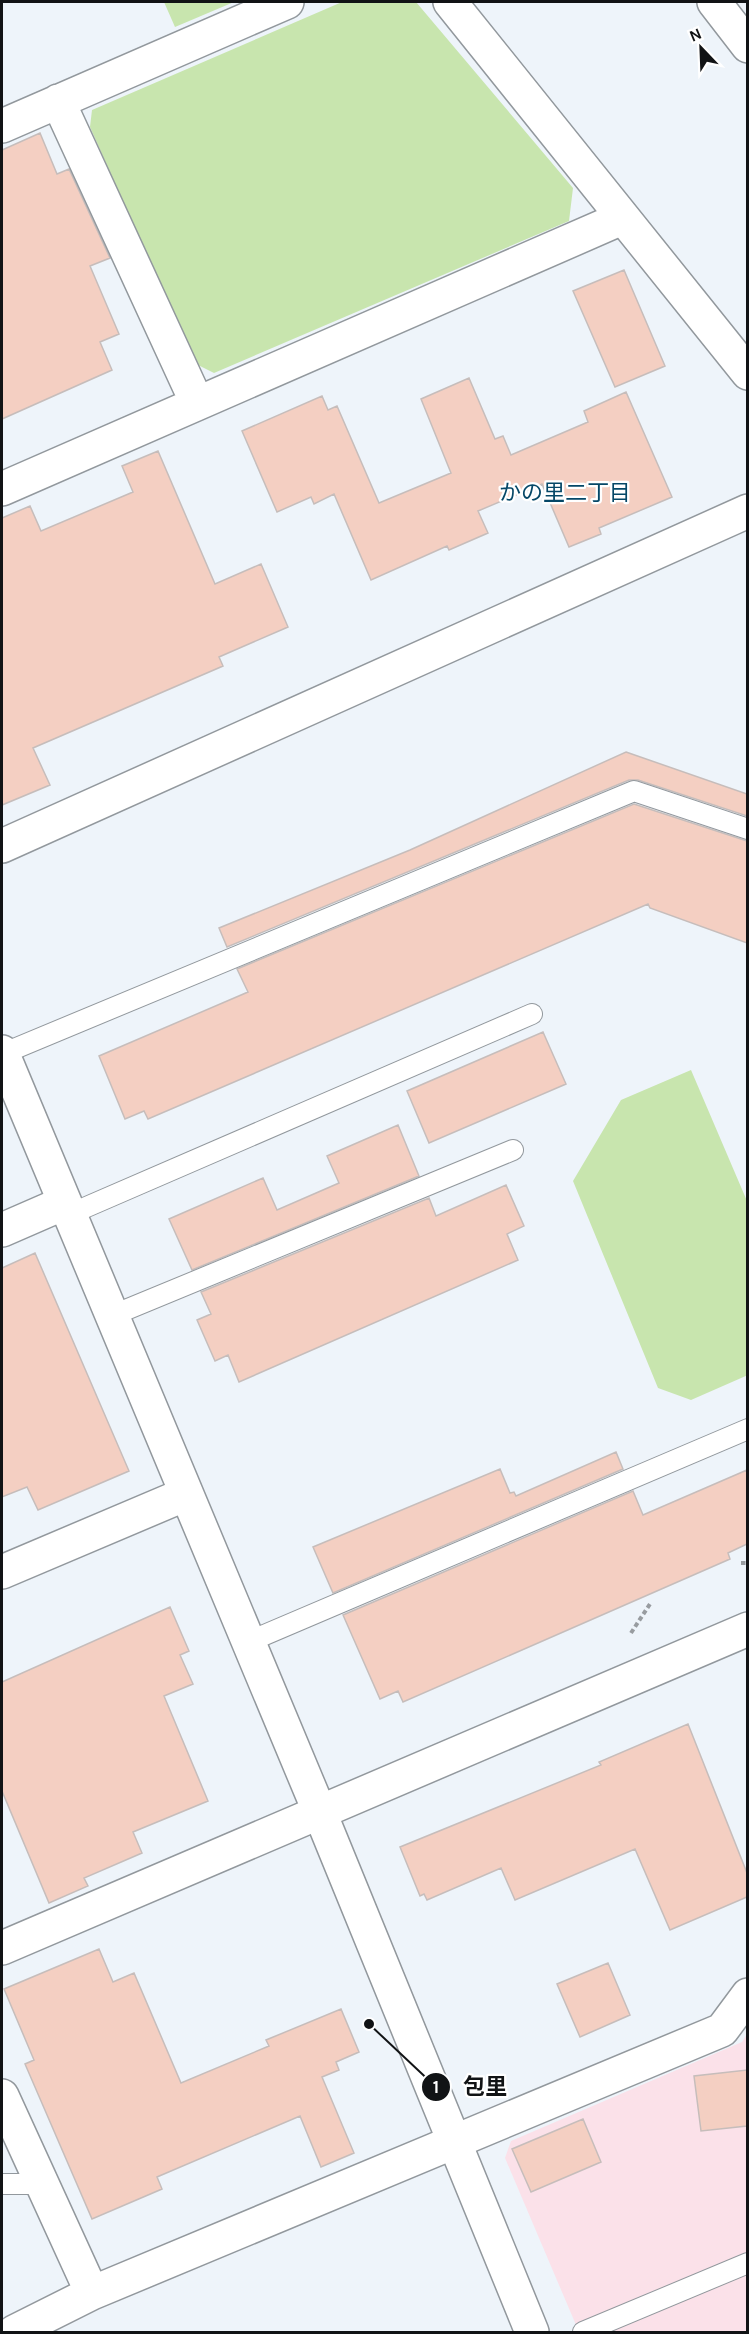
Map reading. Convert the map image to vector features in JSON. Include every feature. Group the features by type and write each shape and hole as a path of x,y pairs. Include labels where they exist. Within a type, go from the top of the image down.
{"street":[{"path":"2,126 287,2"},
{"path":"450,2 747,373"},
{"path":"714,2 747,46"},
{"path":"58,101 197,403"},
{"path":"2,489 622,218"},
{"path":"2,846 747,511"},
{"path":"2,1053 320,1813 532,2332"},
{"path":"2,1230 66,1209"},
{"path":"2,1572 186,1494"},
{"path":"2,1948 747,1629"},
{"path":"14,2332 92,2293 722,2030 747,1995"},
{"path":"2,2096 92,2293"}],"lane":[{"path":"2,1053 634,791 747,829"},
{"path":"66,1209 532,1014"},
{"path":"111,1316 513,1150"},
{"path":"248,1642 747,1429"},
{"path":"2,2184 42,2184"},
{"path":"583,2332 747,2263"}],"path":[{"path":"741,1563 747,1563"}],"shaded area":[{"path":"747,2034 747,2332 579,2332 505,2158 511,2141 742,2042"}],"green space":[{"path":"164,2 234,2 175,27"},
{"path":"342,2 416,2 573,188 569,221 214,373 194,363 90,127 92,110"},
{"path":"691,1070 747,1201 748,1375 691,1400 658,1388 573,1181 621,1100"}],"building":[{"path":"40,133 57,174 69,169 110,258 90,266 119,334 100,342 112,370 2,419 2,150"},
{"path":"624,270 665,366 615,387 573,291"},
{"path":"469,378 495,439 503,436 511,455 588,422 584,411 626,392 672,497 599,528 601,534 569,547 542,484 478,511 488,533 449,550 447,546 371,580 334,494 314,504 311,497 277,512 242,431 322,396 328,410 337,406 379,503 451,473 421,399"},
{"path":"158,451 215,584 261,564 288,627 219,657 223,666 33,748 50,785 2,805 2,518 30,506 41,531 133,492 122,466"},
{"path":"626,752 747,794 747,816 638,780 629,780 227,947 219,928 410,850"},
{"path":"634,804 747,841 747,943 650,908 648,904 148,1119 144,1111 125,1119 99,1056 248,992 237,969"},
{"path":"543,1032 566,1084 429,1143 407,1091"},
{"path":"398,1125 419,1176 192,1270 169,1219 263,1178 277,1210 339,1183 327,1156"},
{"path":"506,1185 524,1226 507,1234 518,1260 239,1382 228,1355 215,1361 197,1320 211,1314 201,1292 429,1198 436,1216"},
{"path":"35,1253 129,1471 38,1510 27,1487 2,1497 2,1268"},
{"path":"616,1452 623,1469 333,1593 313,1547 500,1469 510,1493 514,1492 516,1496"},
{"path":"747,1470 747,1544 728,1553 730,1559 403,1702 398,1691 380,1699 343,1615 633,1491 643,1515"},
{"path":"170,1607 189,1651 180,1655 193,1684 164,1696 208,1801 133,1832 142,1853 84,1878 88,1886 49,1903 2,1791 2,1682"},
{"path":"688,1724 747,1873 747,1897 670,1930 635,1849 515,1900 501,1868 427,1900 424,1894 420,1896 400,1847 601,1765 599,1762"},
{"path":"99,1949 113,1982 134,1973 181,2083 269,2046 266,2040 341,2009 359,2052 336,2062 339,2070 322,2077 354,2153 321,2167 300,2116 157,2177 162,2189 92,2219 25,2064 34,2060 4,1989"},
{"path":"608,1963 630,2015 580,2037 557,1984"},
{"path":"747,2070 747,2126 701,2131 694,2076"},
{"path":"583,2119 601,2162 531,2192 512,2149"}],"place":[{"name":"包里","path":"369,2024"}],"district":[{"name":"かの里二丁目","path":"565,492"}]}
